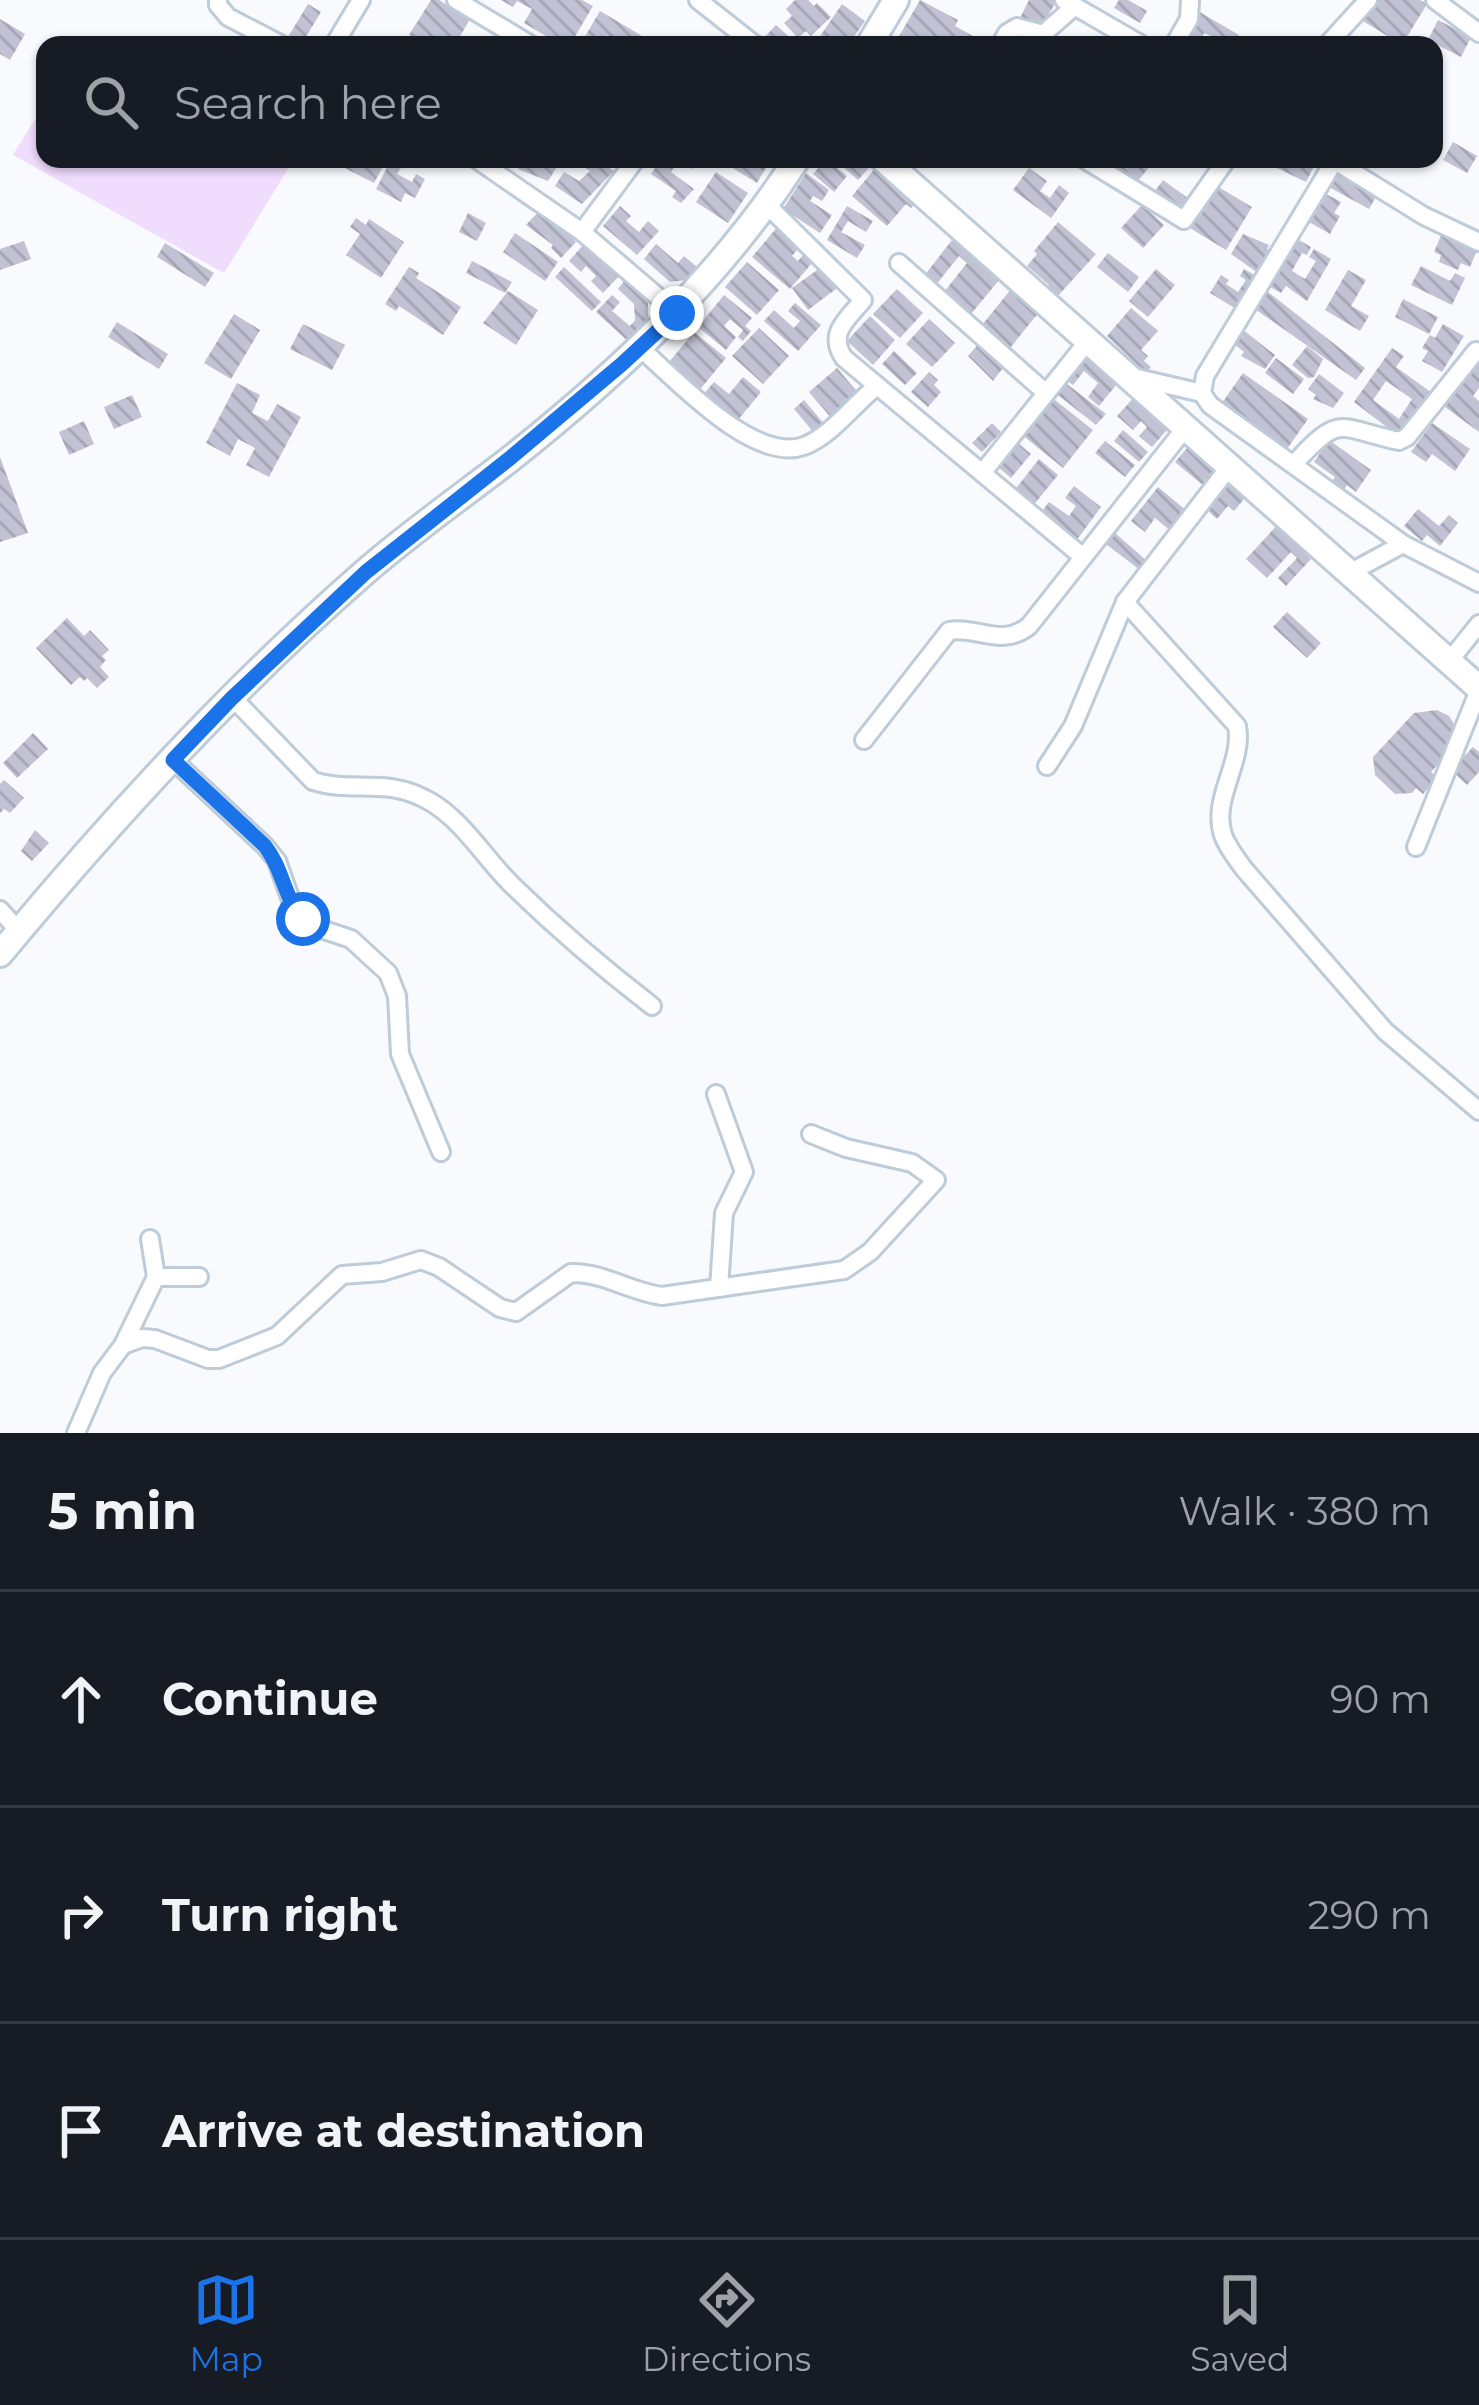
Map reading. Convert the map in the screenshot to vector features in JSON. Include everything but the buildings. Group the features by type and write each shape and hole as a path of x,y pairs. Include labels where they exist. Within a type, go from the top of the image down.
{"main road":[{"path":"874,36 896,0"},
{"path":"0,954 232,698 366,572 509,459 677,313 767,205 791,168"},
{"path":"893,168 1451,659 1479,689"}],"street":[{"path":"218,0 228,17 265,36"},
{"path":"339,36 361,0"},
{"path":"456,0 516,36"},
{"path":"698,0 744,36"},
{"path":"1179,36 1189,19 1190,0"},
{"path":"1335,36 1368,0"},
{"path":"1435,0 1479,33"},
{"path":"1004,36 1018,27 1043,34 1069,3 1126,36"},
{"path":"489,168 582,232 677,313"},
{"path":"582,232 629,168"},
{"path":"1099,168 1184,220 1221,168"},
{"path":"1202,393 1205,376 1329,168"},
{"path":"1347,168 1424,216 1479,242"},
{"path":"767,205 863,300 837,332 836,346 844,358 1083,557"},
{"path":"898,263 1046,393"},
{"path":"983,472 1088,341"},
{"path":"640,347 745,435 784,448 817,440 877,386"},
{"path":"1294,464 1334,427 1399,440 1407,437 1476,351"},
{"path":"1128,376 1202,393 1210,405 1403,544 1479,583"},
{"path":"864,740 949,631 962,629 1003,638 1018,634 1186,427"},
{"path":"1047,766 1073,726 1125,602 1230,466"},
{"path":"1351,572 1403,544"},
{"path":"1125,602 1237,726 1240,742 1227,782 1221,824 1226,842 1244,869 1384,1030 1479,1112"},
{"path":"1451,659 1479,624"},
{"path":"1416,847 1479,689"},
{"path":"232,698 313,782 374,783 430,801 527,900 652,1006"},
{"path":"173,760 265,846 277,861 294,909 303,919 351,939 388,973 397,996 400,1054 441,1151"},
{"path":"0,910 19,931"},
{"path":"716,1094 744,1172 724,1213 719,1288"},
{"path":"123,1345 142,1337 219,1359 277,1336 342,1275 382,1272 421,1261 440,1267 500,1308 516,1312 572,1273 583,1272 662,1296 844,1270 870,1252 935,1184 933,1174 912,1163 847,1148 811,1133"},
{"path":"76,1433 102,1373 123,1345 157,1276 150,1239"},
{"path":"157,1276 199,1277"}],"shaded area":[{"path":"36,118 36,168 13,155"},
{"path":"36,168 289,168 224,273"}],"route":[{"path":"303,919 294,909 277,861 265,846 173,760 366,572 509,459 677,313"}]}
